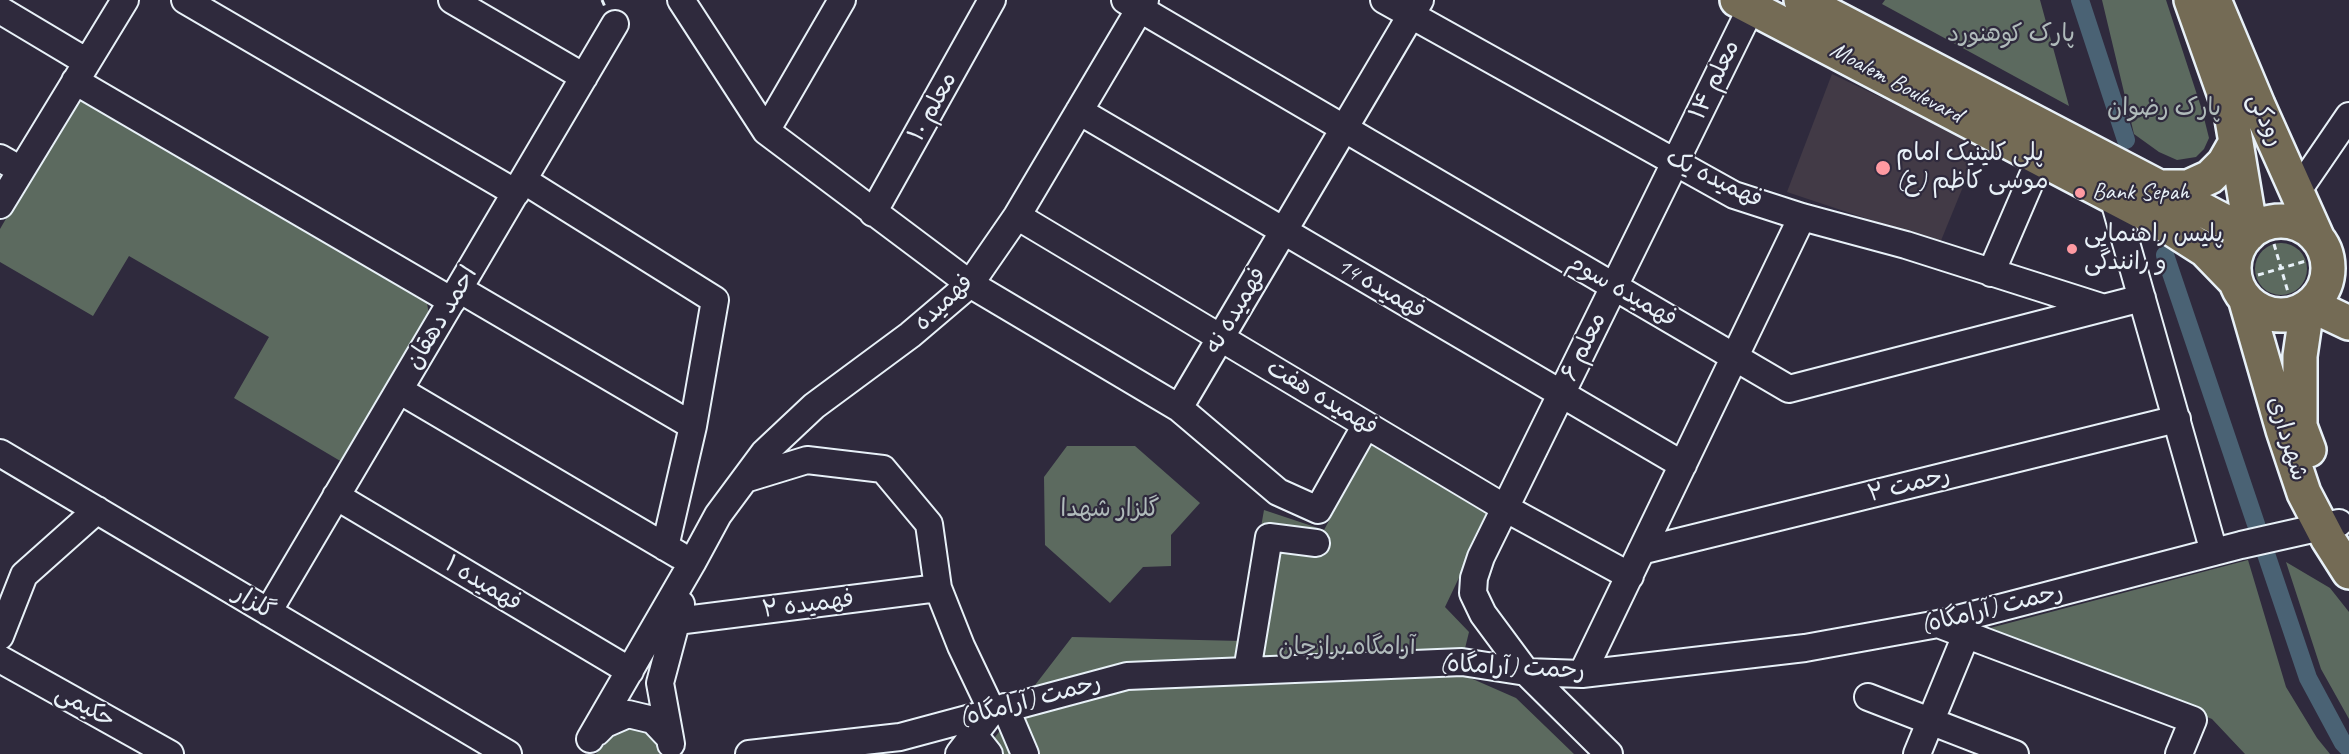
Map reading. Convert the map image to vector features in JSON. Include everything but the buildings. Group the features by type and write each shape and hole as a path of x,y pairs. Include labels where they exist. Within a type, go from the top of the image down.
{"main road":[{"name":"Moalem Boulevard","path":"1801,0 2159,187 2256,230"},
{"name":"رودکی","path":"2191,0 2241,120 2297,192 2331,256"},
{"name":"رودکی","path":"2214,0 2241,120 2256,230"},
{"name":"Moalem Boulevard","path":"1744,4 2161,222 2205,250 2255,307 2267,314 2281,316 2304,309"},
{"path":"2159,187 2188,187 2210,177 2224,163 2241,120"},
{"path":"2240,290 2234,269 2235,256 2241,244 2256,230 2281,221 2295,223 2308,229 2331,256 2326,282 2320,295 2304,309"},
{"name":"شهرداری","path":"2240,290 2304,493 2337,529"},
{"path":"2304,309 2349,323"},
{"name":"شهرداری","path":"2304,309 2300,356 2300,426 2337,529 2349,572"}],"street":[{"path":"0,205 11,164 81,71 125,0"},
{"path":"185,0 519,186 715,300 693,426 665,547"},
{"path":"452,0 584,77"},
{"path":"681,0 766,131 970,284 1179,408 1278,492 1318,510 1366,425"},
{"path":"766,131 842,0"},
{"name":"معلم ۱۰","path":"873,213 992,0"},
{"name":"فهمیده یک","path":"1384,0 1416,7 1677,158 1734,195 1802,217 1906,245 2105,308"},
{"name":"فهمیده","path":"692,563 718,515 764,453 814,406 910,335 970,284 1017,216 1079,111 1137,3"},
{"name":"فهمیده سوم","path":"1137,3 1344,128 1789,388 2142,298"},
{"name":"معلم ۱۴","path":"1677,158 1744,4"},
{"name":"فهمیده نه","path":"1179,408 1416,7"},
{"path":"0,10 81,71 455,295 693,426"},
{"name":"احمد دهقان","path":"268,612 615,24"},
{"name":"فهمیده 14","path":"1079,111 1683,465"},
{"path":"2297,192 2349,116"},
{"name":"معلم ۶","path":"1609,754 1526,672 1483,614 1473,593 1474,578 1481,557 1677,158"},
{"path":"1991,273 2040,159"},
{"path":"2113,197 2214,552"},
{"name":"فهمیده هفت","path":"1017,216 1505,508 1630,576"},
{"path":"1582,674 1802,217"},
{"path":"399,390 692,563"},
{"name":"رحمت ۲","path":"1641,551 2177,419"},
{"name":"گلزار","path":"0,453 508,754"},
{"path":"745,479 807,460 883,469 929,524 938,588 961,646 1025,754"},
{"name":"فهمیده ۱","path":"336,496 630,671"},
{"path":"0,636 4,607 24,575 97,510"},
{"name":"رحمت (آرامگاه)","path":"749,754 900,737 1127,676 1462,662 1526,672 1582,674 1805,648 1938,624 2278,536 2337,529"},
{"path":"1247,670 1269,537 1316,543"},
{"path":"671,746 660,682 692,563"},
{"path":"585,747 692,563"},
{"name":"فهمیده ۲","path":"677,621 938,588"},
{"path":"1938,624 2193,720 2179,754"},
{"path":"1917,754 1966,635"},
{"name":"حکیمی","path":"0,659 170,754"},
{"path":"1868,697 2015,754"},
{"path":"974,748 999,709"},
{"path":"585,747 605,724 627,714 652,720 671,746"}],"path":[{"path":"2256,230 2304,309"},
{"path":"2240,290 2281,268 2331,256"}],"shaded area":[{"name":"پلی کلینیک امام موسی کاظم (ع)","path":"1832,74 1980,145 1940,243 1787,192"}],"green space":[{"name":"پارک کوهنورد","path":"1885,0 2040,0 2069,106 1882,4"},
{"name":"پارک رضوان","path":"2102,0 2166,0 2209,138 2204,149 2196,157 2177,160 2159,152 2134,134"},
{"path":"89,100 426,298 429,314 342,462 234,398 269,337 129,256 93,316 0,262 0,229 73,103"},
{"path":"2281,243 2295,247 2303,255 2307,269 2303,283 2295,291 2281,295 2267,291 2259,283 2255,269 2259,255 2267,247"},
{"name":"آرامگاه برازجان","path":"1374,443 1485,508 1487,519 1445,607 1469,632 1459,673 1516,698 1574,754 982,754 1072,637 1241,641 1264,510 1324,530 1370,444"},
{"name":"گلزار شهدا","path":"1067,446 1135,446 1200,503 1171,535 1171,566 1143,567 1110,603 1045,545 1044,477"},
{"path":"2248,560 2286,687 2317,738 2330,754 2245,754 2212,719 1990,628"},
{"path":"2286,562 2330,588 2349,612 2349,719 2321,669"},
{"path":"629,728 646,732 658,744 659,754 596,754 613,735"}],"waterway":[{"path":"2080,0 2126,140"},
{"path":"2165,255 2308,678 2343,743 2349,749"}],"place":[{"name":"پلی کلینیک امام موسی کاظم (ع)","path":"1883,168"},
{"name":"Bank Sepah","path":"2080,193"},
{"name":"پلیس راهنمایی و رانندگی","path":"2072,249"}]}
